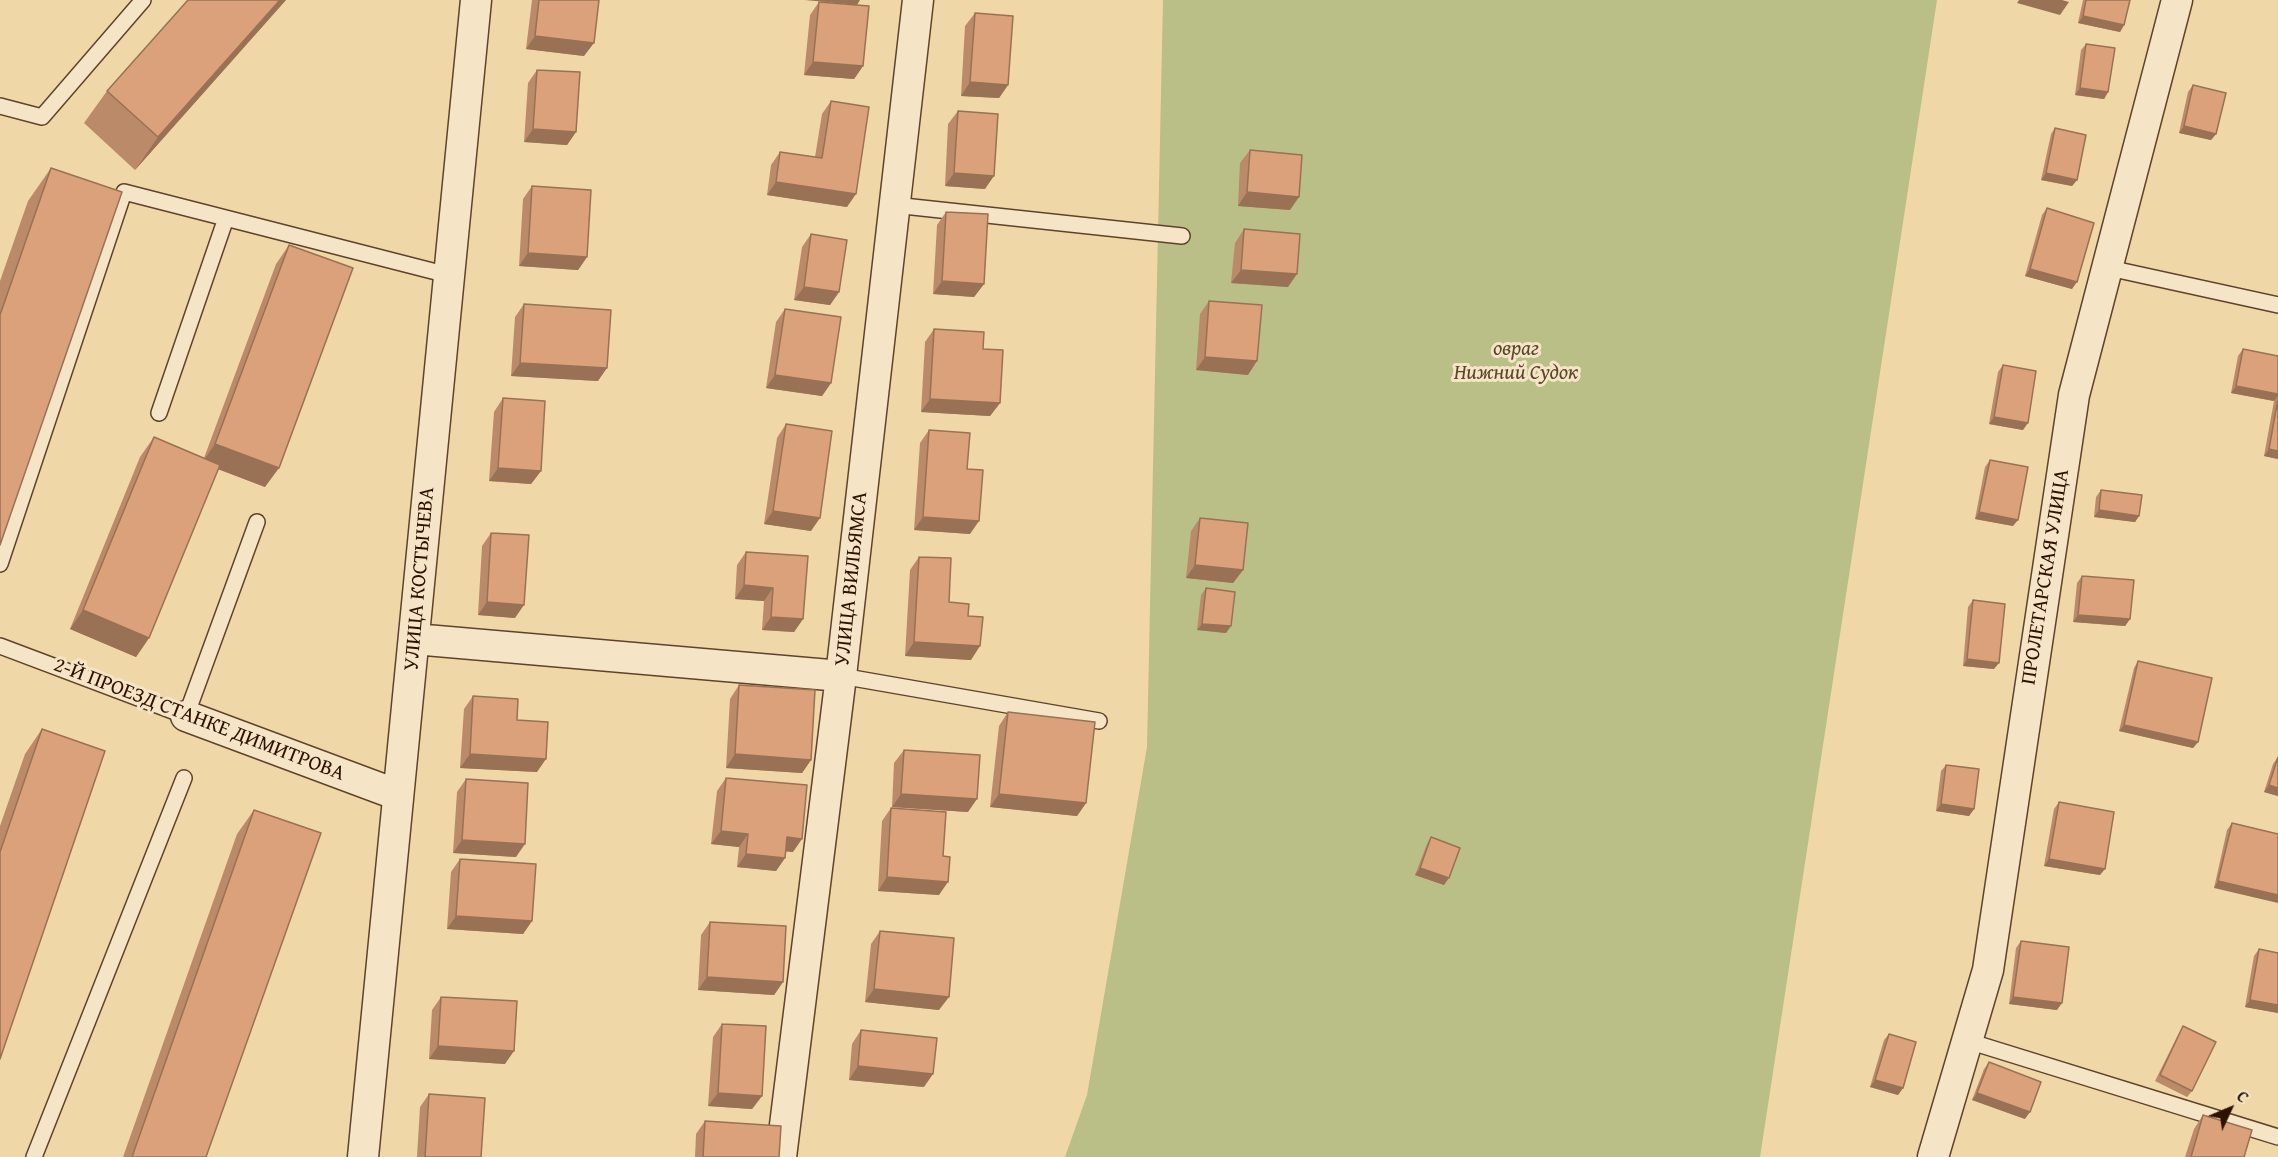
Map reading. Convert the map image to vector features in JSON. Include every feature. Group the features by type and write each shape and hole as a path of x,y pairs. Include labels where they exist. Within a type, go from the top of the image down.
{"street":[{"name":"УЛИЦА КОСТЫЧЕВА","path":"363,1157 476,0"},
{"name":"УЛИЦА ВИЛЬЯМСА","path":"781,1157 841,676 918,0"},
{"name":"ПРОЛЕТАРСКАЯ УЛИЦА","path":"1933,1157 1988,970 2074,395 2109,268 2177,0"},
{"path":"414,639 841,676"},
{"name":"2-Й ПРОЕЗД СТАНКЕ ДИМИТРОВА","path":"186,716 398,795"}],"lane":[{"path":"0,106 42,117 143,0"},
{"path":"0,564 124,192 448,275"},
{"path":"894,205 1182,236"},
{"path":"159,412 226,219"},
{"path":"2109,268 2278,305"},
{"path":"186,716 257,522"},
{"name":"2-Й ПРОЕЗД СТАНКЕ ДИМИТРОВА","path":"0,646 186,716"},
{"path":"841,676 1099,720"},
{"path":"34,1157 184,778"},
{"path":"1968,1041 2278,1137"}],"green space":[{"name":"овраг Нижний Судок","path":"1163,0 1937,0 1760,1157 1065,1157 1087,1095 1147,747"}],"building":[{"path":"188,0 280,0 158,137 107,91"},
{"path":"539,0 599,0 594,43 535,36"},
{"path":"2086,0 2130,0 2124,25 2083,16"},
{"path":"819,2 869,6 863,66 813,62"},
{"path":"975,13 1013,16 1008,85 970,82"},
{"path":"2086,44 2115,48 2108,92 2080,88"},
{"path":"537,70 580,72 576,132 533,129"},
{"path":"2193,85 2226,93 2216,134 2184,126"},
{"path":"831,101 869,107 856,194 776,182 780,152 822,158"},
{"path":"958,111 998,114 994,176 954,173"},
{"path":"2055,128 2086,135 2077,180 2046,173"},
{"path":"1250,150 1302,155 1299,197 1247,192"},
{"path":"51,168 122,192 0,545 0,315"},
{"path":"532,186 591,190 587,257 528,253"},
{"path":"2047,208 2094,223 2077,282 2030,269"},
{"path":"946,212 988,214 984,284 942,281"},
{"path":"1244,229 1300,234 1297,274 1241,270"},
{"path":"811,234 847,240 839,292 804,287"},
{"path":"289,245 353,268 279,468 215,444"},
{"path":"1209,301 1262,305 1257,361 1205,357"},
{"path":"524,304 611,310 607,368 520,363"},
{"path":"785,309 841,317 831,383 775,375"},
{"path":"934,329 984,332 983,349 1003,350 1000,403 930,399"},
{"path":"2243,349 2278,356 2278,394 2236,386"},
{"path":"2003,365 2036,371 2028,423 1994,417"},
{"path":"503,398 545,401 541,471 498,468"},
{"path":"2278,399 2278,451 2269,449"},
{"path":"786,424 832,431 820,518 773,511"},
{"path":"929,430 970,433 967,469 983,470 979,521 923,517"},
{"path":"154,437 220,465 149,638 83,610"},
{"path":"1990,460 2028,467 2018,520 1979,512"},
{"path":"2101,490 2142,495 2139,516 2099,510"},
{"path":"1200,518 1248,523 1243,570 1195,565"},
{"path":"491,533 529,535 524,605 487,602"},
{"path":"746,552 808,556 803,619 771,617 773,588 744,585"},
{"path":"919,557 951,558 949,602 969,604 968,616 983,617 980,646 914,642"},
{"path":"2082,576 2134,580 2130,619 2078,615"},
{"path":"1206,588 1235,592 1231,626 1202,624"},
{"path":"1973,600 2005,604 1999,663 1967,659"},
{"path":"2138,661 2212,678 2198,742 2124,725"},
{"path":"739,685 815,690 811,760 735,754"},
{"path":"473,696 518,699 517,720 548,722 546,759 470,754"},
{"path":"1008,712 1095,722 1086,803 999,794"},
{"path":"42,729 105,751 0,1059 0,852"},
{"path":"904,750 980,755 977,799 901,794"},
{"path":"2278,757 2278,788 2269,785"},
{"path":"1946,765 1979,769 1974,809 1941,804"},
{"path":"726,778 807,785 802,839 787,837 785,858 746,854 748,834 721,831"},
{"path":"466,779 528,783 525,844 462,840"},
{"path":"2059,802 2114,812 2105,869 2049,859"},
{"path":"891,808 946,812 943,856 950,857 948,882 887,877"},
{"path":"254,810 321,833 206,1157 132,1157"},
{"path":"2232,823 2278,834 2278,895 2218,881"},
{"path":"1431,837 1460,848 1449,878 1420,868"},
{"path":"460,859 536,864 532,921 456,916"},
{"path":"710,922 786,926 783,982 707,977"},
{"path":"880,931 954,938 949,997 874,989"},
{"path":"2021,941 2069,947 2062,1003 2013,997"},
{"path":"2259,949 2278,953 2278,1005 2250,1000"},
{"path":"441,997 517,1001 514,1051 438,1046"},
{"path":"722,1024 766,1026 762,1096 718,1093"},
{"path":"2183,1026 2216,1042 2192,1091 2160,1075"},
{"path":"861,1030 937,1038 933,1074 858,1066"},
{"path":"1889,1034 1916,1042 1903,1088 1875,1080"},
{"path":"1989,1062 2041,1082 2030,1112 1977,1093"},
{"path":"429,1094 485,1098 481,1157 425,1157"},
{"path":"2203,1115 2252,1130 2244,1157 2191,1157"},
{"path":"705,1121 781,1126 779,1157 703,1157"}]}
